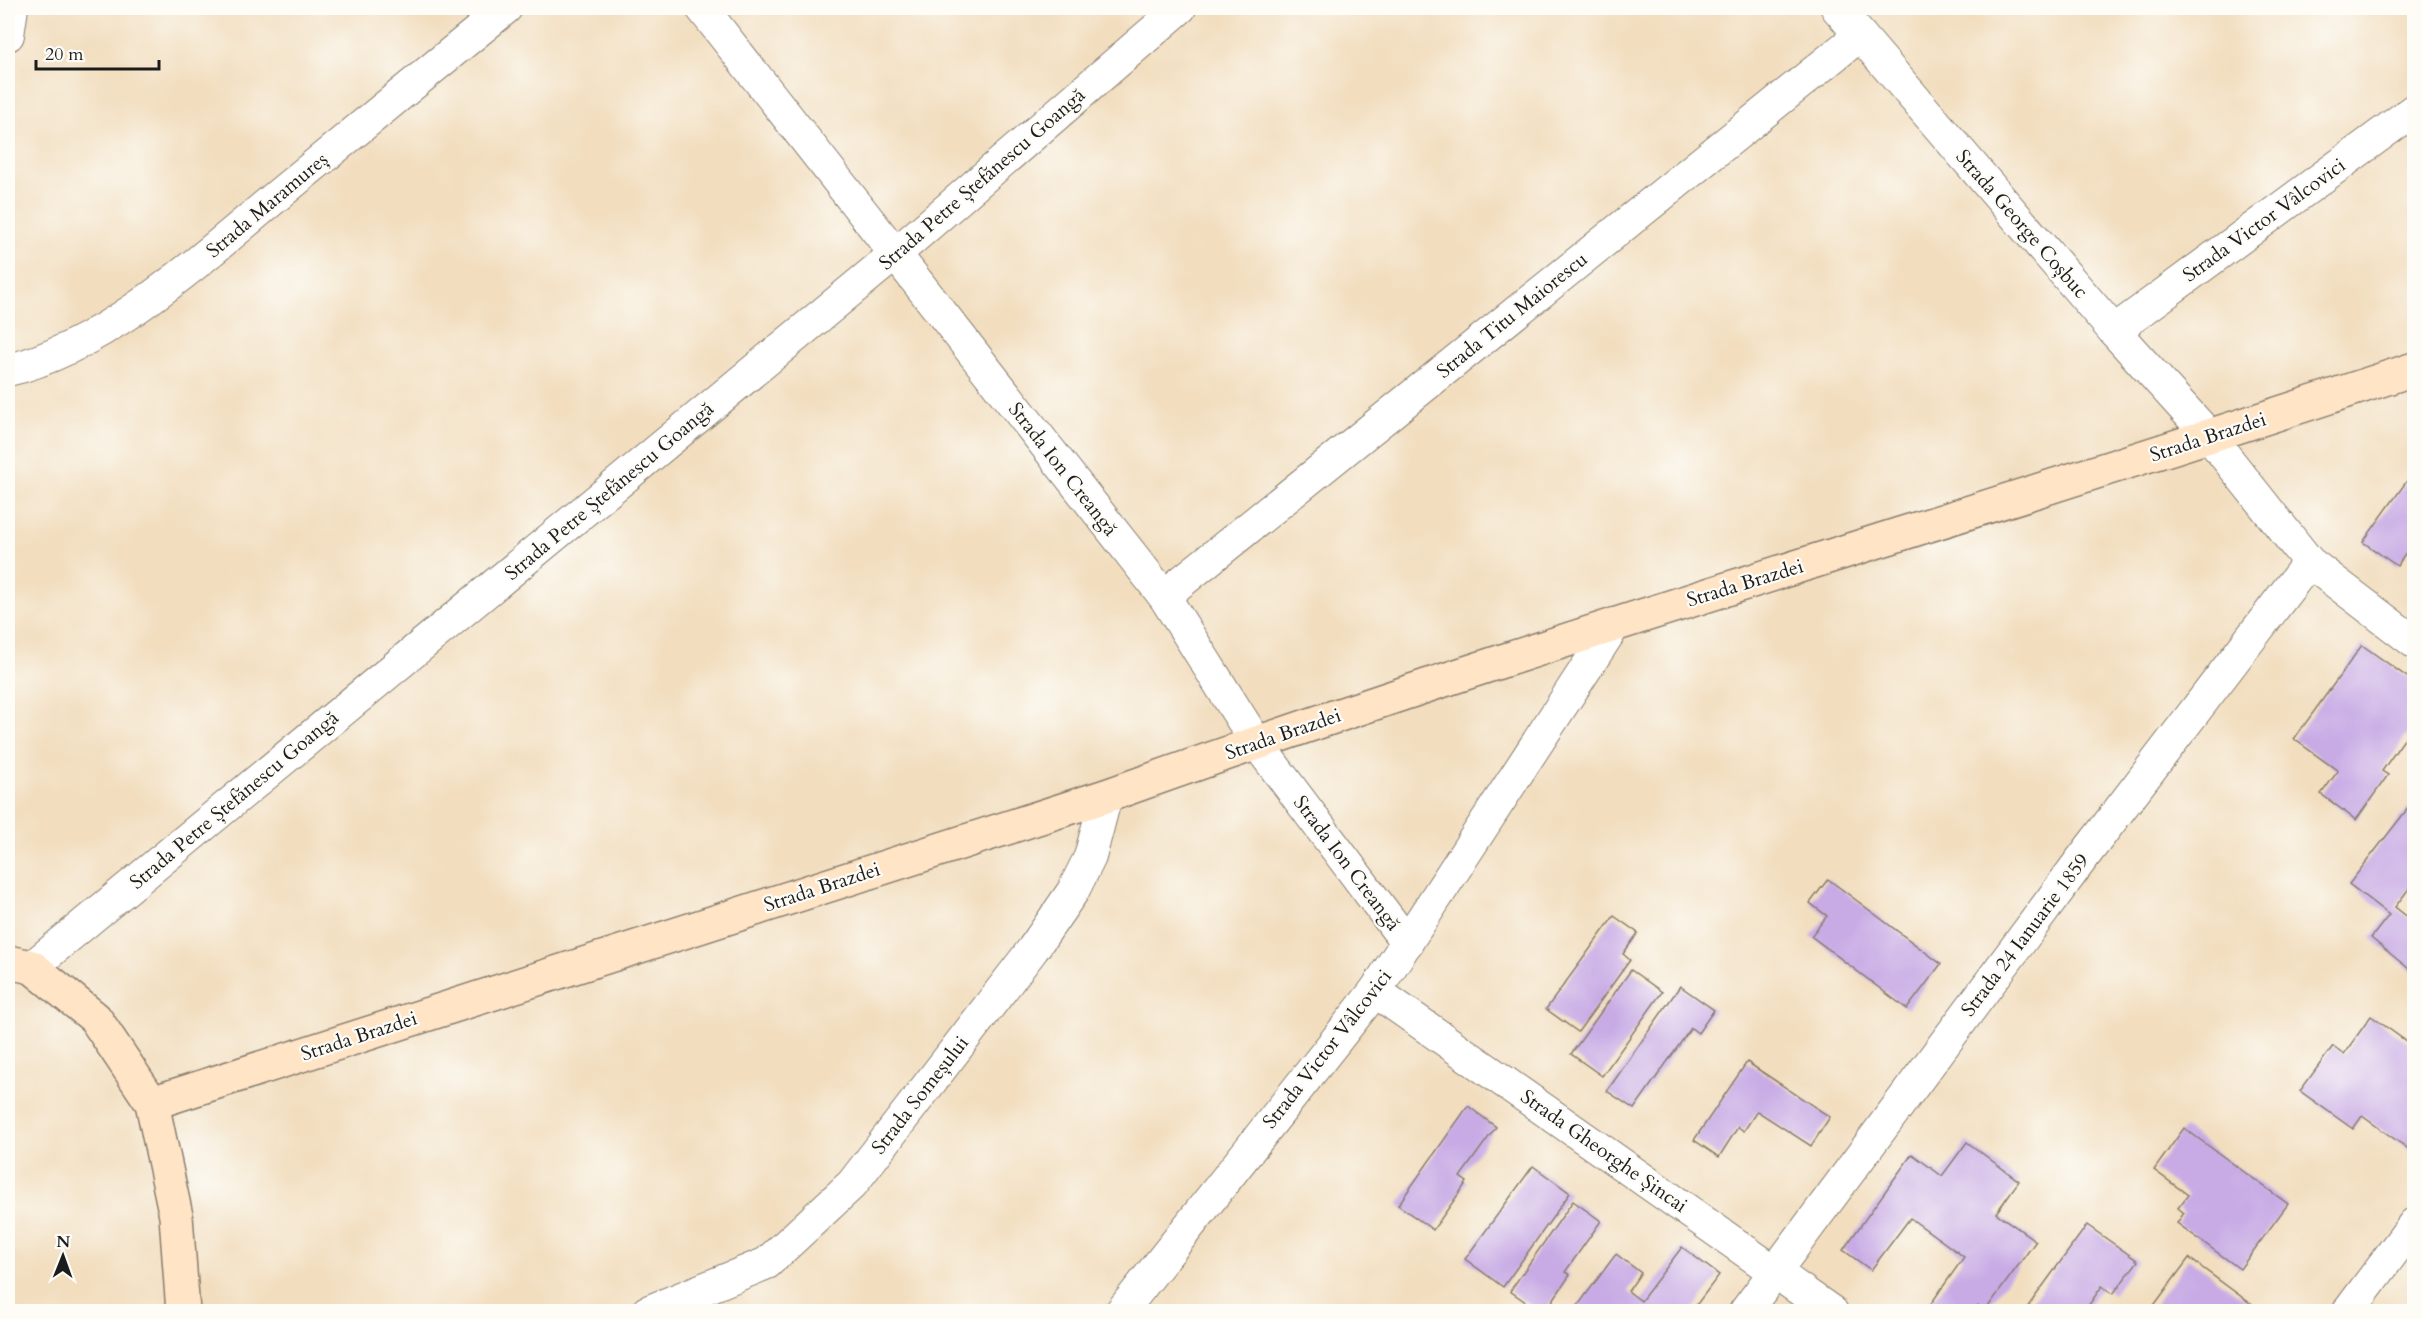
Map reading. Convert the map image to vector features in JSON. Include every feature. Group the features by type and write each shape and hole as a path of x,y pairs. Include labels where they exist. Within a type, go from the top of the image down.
{"street":[{"path":"8,35 12,8"},
{"name":"Strada Maramureș","path":"8,370 25,366 93,334 173,283 506,8"},
{"name":"Strada Ion Creangă","path":"702,8 1164,596 1256,742 1407,943"},
{"name":"Strada Petre Ștefănescu Goangă","path":"20,964 894,255 1180,8"},
{"name":"Strada George Coșbuc","path":"1837,8 2114,331 2210,437 2309,562 2415,642"},
{"name":"Strada Titu Maiorescu","path":"1164,596 1860,35"},
{"name":"Strada Victor Vâlcovici","path":"2114,331 2415,110"},
{"name":"Strada Brazdei","path":"153,1103 1106,796 1256,742 1615,624 2210,437 2415,369"},
{"name":"Strada 24 Ianuarie 1859","path":"1745,1311 2081,860 2309,562"},
{"name":"Strada Victor Vâlcovici","path":"1121,1311 1375,991 1615,624"},
{"name":"Strada Someșului","path":"647,1311 767,1263 852,1184 1033,949 1073,891 1090,857 1106,796"},
{"path":"20,964 95,1018 153,1103 176,1216 183,1311"},
{"name":"Strada Gheorghe Șincai","path":"1375,991 1832,1311"},
{"path":"2348,1311 2415,1224"}],"building":[{"path":"2414,471 2414,542 2397,566 2363,542"},
{"path":"2362,645 2414,682 2414,725 2382,771 2388,775 2356,820 2321,794 2338,771 2294,739"},
{"path":"2409,807 2414,812 2414,882 2395,907 2414,922 2414,973 2371,938 2389,915 2349,884"},
{"path":"1828,879 1941,964 1907,1009 1811,936 1827,916 1810,903"},
{"path":"1614,916 1638,933 1623,954 1630,960 1578,1032 1546,1009"},
{"path":"1631,970 1662,992 1602,1076 1571,1054"},
{"path":"1680,986 1714,1010 1698,1033 1691,1028 1634,1109 1607,1091"},
{"path":"2371,1016 2414,1047 2413,1152 2362,1116 2353,1129 2300,1091 2333,1046 2344,1054"},
{"path":"1747,1062 1830,1117 1811,1146 1757,1111 1744,1131 1738,1127 1719,1157 1694,1140"},
{"path":"1468,1106 1496,1127 1460,1177 1467,1182 1433,1230 1398,1205"},
{"path":"2184,1128 2288,1204 2240,1269 2177,1223 2184,1213 2178,1208 2188,1195 2154,1170"},
{"path":"1967,1142 2019,1181 1996,1213 2036,1241 1985,1311 1978,1306 1974,1312 1925,1312 1964,1257 1910,1218 1871,1270 1843,1250 1912,1154 1942,1176"},
{"path":"1533,1166 1570,1193 1503,1287 1465,1259"},
{"path":"1573,1201 1601,1221 1565,1272 1570,1275 1545,1312 1540,1312 1510,1291"},
{"path":"2087,1225 2138,1261 2113,1294 2102,1286 2084,1312 2024,1312"},
{"path":"1682,1247 1719,1275 1691,1312 1573,1312 1616,1254 1641,1273 1628,1291 1641,1301"},
{"path":"2189,1258 2262,1312 2149,1312"}]}
